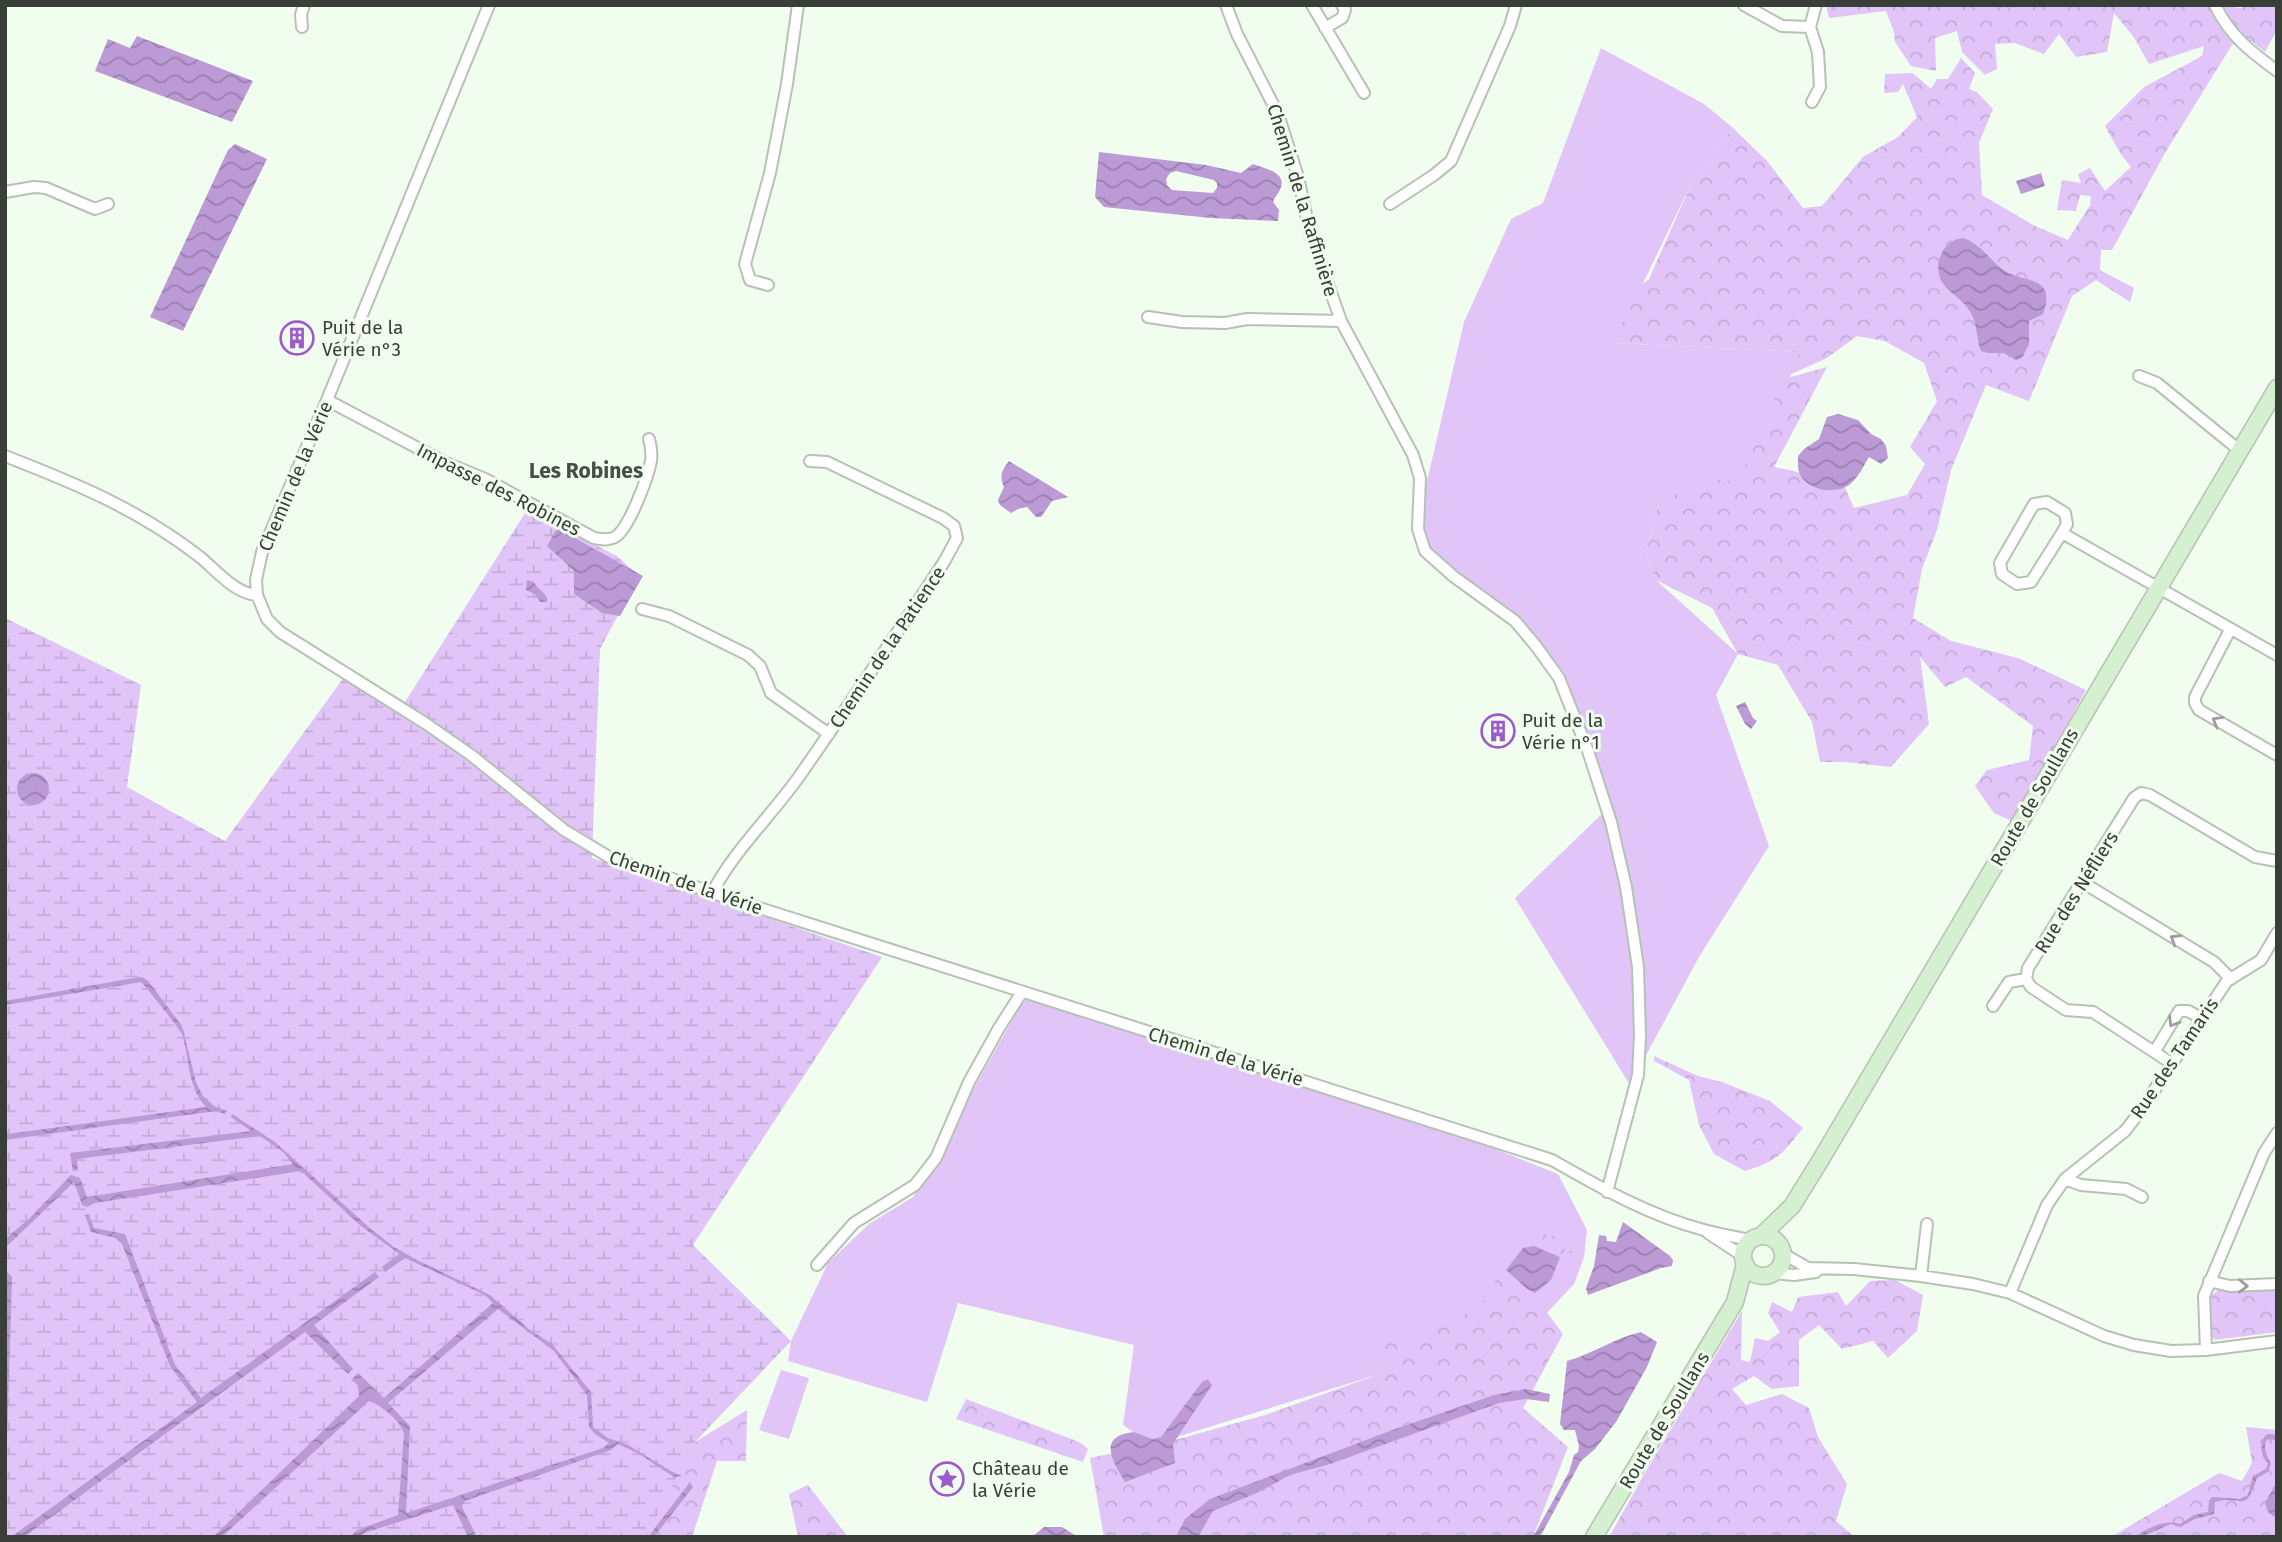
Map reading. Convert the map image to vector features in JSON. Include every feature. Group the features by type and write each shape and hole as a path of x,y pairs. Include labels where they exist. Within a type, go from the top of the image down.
{"main road":[{"name":"Route de Soullans","path":"1756,1238 1792,1206 2277,388"},
{"name":"Route de Soullans","path":"1782,1251 1792,1206"},
{"path":"1756,1238 1773,1239 1782,1251 1780,1265 1769,1274 1754,1273 1744,1260 1745,1247 1756,1238"},
{"name":"Route de Soullans","path":"1735,1303 1744,1260"},
{"name":"Route de Soullans","path":"1594,1537 1735,1303 1769,1274"}],"street":[{"path":"302,27 304,5"},
{"name":"Chemin de la Vérie","path":"489,5 262,552 257,572 257,595 267,619 280,632 425,723 471,755 564,830 609,857 712,893 1552,1160 1608,1192 1654,1213 1703,1230 1756,1238"},
{"path":"768,285 750,279 745,264 770,173 787,84 798,5"},
{"name":"Chemin de la Raffinière","path":"1226,5 1237,34 1278,114 1298,177 1310,233 1341,321 1413,455 1420,478 1418,528 1425,551 1453,576 1515,621 1559,678 1588,751 1611,822 1626,887 1638,967 1640,1037 1638,1075 1608,1192"},
{"path":"1312,5 1364,93"},
{"path":"1325,28 1342,18 1345,10 1342,5"},
{"path":"1390,204 1434,176 1451,161 1517,5"},
{"path":"1744,5 1782,26 1810,27"},
{"path":"1812,102 1819,87 1818,52 1810,27 1816,5"},
{"path":"2215,5 2226,26 2241,43 2277,71"},
{"path":"5,192 34,187 64,194 95,209 108,204"},
{"path":"1148,317 1182,322 1225,323 1247,319 1341,321"},
{"path":"2139,376 2157,383 2239,450"},
{"name":"Impasse des Robines","path":"327,400 446,463 485,479 594,538 604,540 619,534 628,521 648,474 651,460 649,439"},
{"path":"5,456 111,500 182,544 239,591 257,595"},
{"name":"Chemin de la Patience","path":"712,893 722,874 760,828 829,734 956,544 957,532 950,522 827,463 810,461"},
{"path":"2047,502 2065,513 2067,524 2062,533 2031,582 2017,584 2002,574 2000,562 2034,504 2047,502"},
{"path":"2062,533 2277,655"},
{"path":"642,609 670,616 748,654 760,666 771,693 829,734"},
{"path":"2230,629 2195,696 2195,703 2199,710 2277,755"},
{"name":"Rue des Néfliers","path":"2026,979 2028,968 2134,798 2141,793 2150,795 2255,857 2277,861"},
{"path":"2082,882 2214,962 2231,979"},
{"name":"Rue des Tamaris","path":"2010,1293 2047,1205 2065,1179 2125,1131 2201,1018 2231,979 2261,960 2277,933"},
{"path":"1993,1006 2009,982 2026,979 2031,987 2066,1010 2093,1012 2171,1063"},
{"path":"817,1265 854,1223 915,1185 936,1158 969,1082 1022,992"},
{"path":"2155,1051 2179,1012 2188,1010 2201,1018"},
{"path":"2206,1350 2204,1296 2264,1153 2277,1133"},
{"path":"2065,1179 2081,1185 2126,1189 2141,1197"},
{"path":"1921,1276 1927,1224"},
{"name":"Chemin de la Vérie","path":"1703,1230 1744,1260"},
{"path":"1782,1251 1808,1268 1854,1269 1921,1276 2010,1293 2104,1336 2134,1345 2171,1351 2206,1350 2277,1341"},
{"path":"1769,1274 1794,1275 1829,1269"},
{"path":"2209,1281 2230,1286 2277,1284"}],"green space":[{"path":"1826,5 2219,5 2241,8 2246,5 2277,5 2277,30 2265,52 2251,41 2232,45 2165,153 2112,250 2101,250 2100,270 2134,288 2130,302 2096,280 2072,296 2029,401 1986,385 1951,470 1937,530 1922,569 1913,618 1951,641 2018,658 2086,690 2014,822 1994,813 1975,786 1987,770 2029,760 2033,726 1966,677 1945,687 1920,657 1929,724 1891,767 1820,762 1812,722 1778,665 1738,654 1712,608 1656,580 1646,554 1658,505 1704,477 1737,482 1783,379 1827,367 1774,467 1813,479 1843,483 1854,508 1907,495 1925,464 1910,447 1937,401 1924,363 1885,341 1857,336 1827,358 1789,375 1800,352 1613,343 1639,287 1649,279 1693,180 1733,128 1768,162 1803,208 1822,206 1863,157 1898,137 1917,117 1903,84 1898,92 1884,93 1885,74 1913,73 1931,89 1937,79 1948,79 1961,58 1975,73 1969,89 1977,92 1993,109 1979,143 1982,195 2035,226 2068,240 2090,205 2091,196 2080,195 2076,211 2057,210 2062,180 2081,183 2078,174 2090,168 2105,191 2131,167 2105,126 2144,87 2202,56 2204,46 2149,64 2133,36 2114,13 2107,52 2076,57 2059,34 2044,54 2015,43 1995,44 1997,69 1985,75 1962,52 1957,31 1935,38 1936,71 1911,66 1895,42 1886,11 1829,18"},
{"path":"1601,48 1704,104 1733,128 1693,180 1614,343 1801,352 1734,502 1658,505 1646,554 1656,580 1738,654 1716,695 1769,846 1699,957 1630,1085 1515,898 1611,805 1563,680 1511,609 1449,572 1424,544 1425,490 1464,322 1511,219 1543,203"},
{"path":"527,510 617,556 639,576 600,649 592,858 882,957 693,1245 791,1341 695,1442 646,1537 5,1537 5,618 141,685 127,787 225,841 350,669 405,702"},
{"path":"1024,999 1475,1141 1558,1174 1587,1230 1584,1257 1574,1284 1544,1316 1389,1371 1151,1445 1123,1425 1134,1345 958,1303 927,1402 788,1361 791,1341 828,1263 869,1224 913,1197"},
{"path":"1654,1056 1698,1076 1722,1082 1770,1101 1803,1128 1778,1156 1745,1171 1714,1154 1699,1125 1689,1080 1654,1061"},
{"path":"1537,1233 1569,1239 1563,1255 1531,1242 1506,1274 1526,1293 1538,1289 1574,1247 1557,1281 1537,1299 1563,1334 1523,1408 1568,1447 1533,1537 1104,1537 1090,1458 1175,1440 1265,1415 1388,1371 1355,1336 1414,1339 1476,1309 1490,1293 1502,1265 1520,1242"},
{"path":"1895,1280 1923,1295 1917,1331 1888,1358 1873,1341 1842,1349 1819,1325 1799,1340 1799,1386 1772,1389 1754,1376 1732,1389 1746,1405 1782,1394 1809,1408 1818,1437 1847,1484 1836,1521 1855,1537 1609,1537 1742,1311 1741,1360 1750,1362 1755,1338 1768,1341 1780,1332 1768,1313 1772,1302 1792,1312 1798,1297 1838,1292 1846,1306 1870,1281"},
{"path":"2227,1289 2230,1292 2277,1289 2277,1332 2215,1340 2209,1326 2209,1298 2218,1290"},
{"path":"781,1370 809,1378 789,1439 759,1430"},
{"path":"966,1399 1079,1442 1088,1449 1083,1462 956,1419"},
{"path":"747,1410 746,1461 717,1461 692,1537 630,1537 695,1442"},
{"path":"2246,1427 2277,1430 2277,1537 2111,1537 2219,1473 2242,1481 2252,1463"},
{"path":"808,1485 848,1537 798,1537 789,1494"}],"water":[{"path":"137,36 253,81 232,122 95,71 108,39 130,48"},
{"path":"235,144 267,159 183,331 150,317 228,150"},
{"path":"1099,152 1206,165 1241,173 1253,164 1273,171 1282,182 1273,202 1279,210 1278,221 1211,218 1104,207 1095,197","holes":["1176,171 1214,180 1217,188 1213,193 1172,190 1166,179 1170,173"]},
{"path":"2041,173 2045,186 2021,194 2016,181"},
{"path":"1963,238 1980,248 2002,269 2036,282 2046,292 2043,314 2029,321 2029,344 2022,358 2016,360 2004,353 1981,351 1971,313 1940,278 1940,256 1949,244"},
{"path":"1838,414 1858,420 1871,434 1881,439 1886,446 1888,458 1881,464 1869,457 1855,479 1844,488 1818,488 1800,476 1798,456 1819,439 1827,417"},
{"path":"1009,461 1068,497 1052,501 1041,517 1036,517 1027,507 1011,513 1000,505 998,500 1004,487 1002,473"},
{"path":"557,528 643,576 620,616 602,613 574,594 574,571 547,546"},
{"path":"527,580 534,582 546,596 547,602 540,602 535,594 526,590"},
{"path":"1745,702 1757,721 1751,729 1745,724 1736,706"},
{"path":"33,773 44,778 49,789 44,800 33,805 22,800 17,789 22,778"},
{"path":"139,977 148,981 182,1026 196,1082 202,1095 214,1106 227,1111 225,1114 216,1111 5,1140 5,1128 8,1134 206,1107 192,1082 182,1034 141,982 5,1005 5,1001"},
{"path":"232,1114 275,1142 394,1247 490,1295 530,1330 552,1344 591,1392 593,1427 608,1438 628,1445 682,1476 674,1477 618,1444 611,1450 465,1501 463,1509 477,1537 468,1537 453,1505 358,1537 350,1537 357,1530 398,1515 404,1433 390,1414 369,1401 222,1537 213,1537 359,1396 358,1386 352,1379 358,1373 384,1398 493,1303 485,1295 405,1258 385,1272 382,1267 399,1254 361,1226 301,1171 95,1203 87,1207 82,1205 74,1182 5,1248 5,1239 30,1218 71,1175 80,1178 87,1197 293,1164 283,1152 260,1136 77,1159 78,1170 73,1171 70,1153 251,1131 231,1117","holes":["498,1309 554,1351 587,1395 589,1427 609,1443 603,1448 406,1513 410,1426 388,1403"]},
{"path":"89,1214 94,1228 125,1234 175,1365 201,1398 375,1272 379,1277 314,1325 353,1369 348,1374 305,1332 24,1537 11,1537 197,1402 170,1366 122,1244 115,1238 91,1232 85,1215"},
{"path":"1623,1222 1670,1256 1673,1260 1672,1266 1588,1295 1586,1288 1594,1266 1599,1235 1606,1236 1607,1241 1616,1242"},
{"path":"1534,1246 1560,1257 1551,1280 1535,1293 1506,1270 1523,1248"},
{"path":"5,1270 12,1277 5,1504 6,1282"},
{"path":"1641,1332 1657,1342 1647,1367 1616,1422 1595,1449 1581,1461 1540,1537 1533,1537 1569,1472 1574,1455 1578,1452 1575,1430 1564,1430 1560,1424 1567,1361"},
{"path":"1208,1379 1212,1385 1173,1444 1175,1463 1125,1482 1111,1451 1111,1444 1115,1439 1122,1434 1134,1432 1152,1439 1161,1437 1202,1382"},
{"path":"1526,1389 1550,1394 1549,1402 1526,1399 1499,1403 1330,1464 1290,1475 1257,1493 1213,1511 1198,1537 1176,1537 1185,1519 1210,1499 1395,1429 1494,1395"},
{"path":"2268,1434 2277,1435 2277,1440 2267,1439 2266,1442 2271,1463 2268,1472 2257,1478 2246,1500 2215,1502 2214,1514 2195,1519 2180,1527 2171,1524 2135,1537 2157,1525 2169,1523 2180,1524 2194,1515 2208,1512 2212,1497 2239,1499 2248,1495 2253,1476 2266,1469 2268,1463 2263,1457 2262,1446 2263,1439"},
{"path":"2277,1481 2277,1519 2268,1512 2265,1503"},
{"path":"690,1482 693,1487 654,1537 648,1537"},
{"path":"1044,1527 1062,1527 1078,1537 1032,1537"}],"place":[{"name":"Puit de la Vérie n°3","path":"297,338"},
{"name":"Puit de la Vérie n°1","path":"1498,731"},
{"name":"Château de la Vérie","path":"947,1479"}],"district":[{"name":"Les Robines","path":"586,471"}]}
